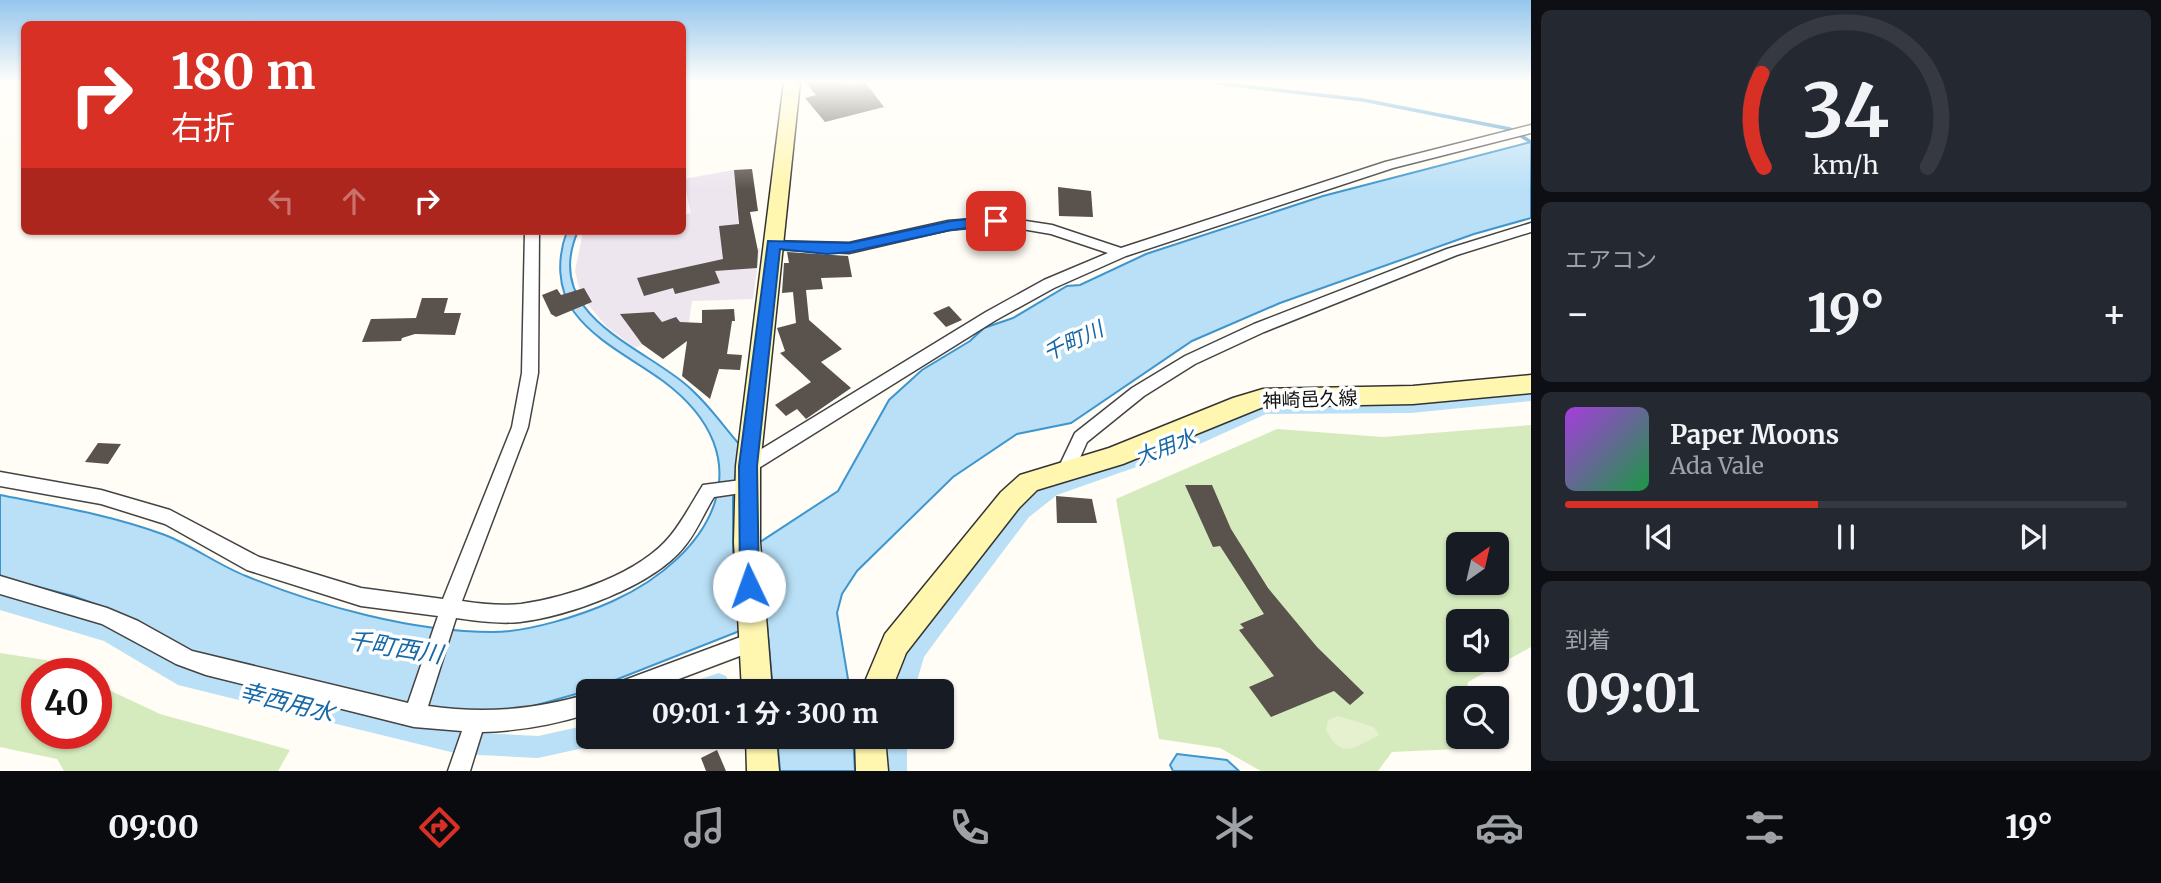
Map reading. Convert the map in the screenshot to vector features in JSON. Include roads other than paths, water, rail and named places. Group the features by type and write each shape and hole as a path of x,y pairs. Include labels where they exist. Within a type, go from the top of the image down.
{"street":[{"path":"756,679 747,542 746,479 788,118"},
{"path":"0,479 101,497 170,518 254,564 361,597 447,612 519,613 556,606 623,582 654,564 677,541 709,490 746,479 991,316 1049,284 1121,253 1389,165 1531,129"},
{"path":"773,244 827,249 850,247 951,225 996,221 1022,222 1121,253"},
{"path":"1065,473 1081,438 1138,392 1190,360 1259,328 1452,252 1531,228"},
{"path":"416,714 447,612 520,427 530,373 532,235"},
{"name":"神崎邑久線","path":"881,679 895,645 1010,500 1029,482 1114,457 1241,404 1264,398 1413,395 1531,384"},
{"path":"0,585 78,605 190,660 416,714 468,745 520,721 562,714 576,709"},
{"path":"649,679 753,635"},
{"path":"762,749 763,771"},
{"path":"871,749 872,771"}],"water":[{"path":"1531,142 1531,218 1474,234 1280,303 1192,341 1071,423 1017,434 953,477 857,571 842,594 837,613 848,679 772,679 767,624 737,632 618,679 576,679 576,694 523,709 480,714 437,711 190,651 112,610 73,596 0,577 0,495 145,528 175,539 225,566 274,587 367,615 462,631 507,631 554,622 613,601 648,582 677,559 700,532 714,503 719,473 713,442 695,411 663,381 593,332 568,303 560,273 561,252 566,235 577,235 570,259 572,284 583,305 599,323 619,339 692,390 739,444 733,495 733,552 760,542 838,491 889,400 922,370 970,341 984,328 1013,318 1067,286 1080,285 1146,254 1323,196"},
{"path":"778,749 854,749 855,771 780,771"},
{"path":"1177,754 1227,760 1239,771 1173,771 1170,765"}],"waterway":[{"path":"1454,118 1510,129 1531,142"},
{"name":"大用水","path":"908,679 916,652 933,628 1023,512 1051,490 1187,442 1265,408 1411,407 1531,395"},
{"name":"幸西用水","path":"0,601 109,633 178,675 459,743 538,747 576,739"},
{"name":"大用水","path":"896,771 897,749"}],"water label":[{"name":"千町川","path":"1073,341"},
{"name":"千町西川","path":"395,647"}]}
